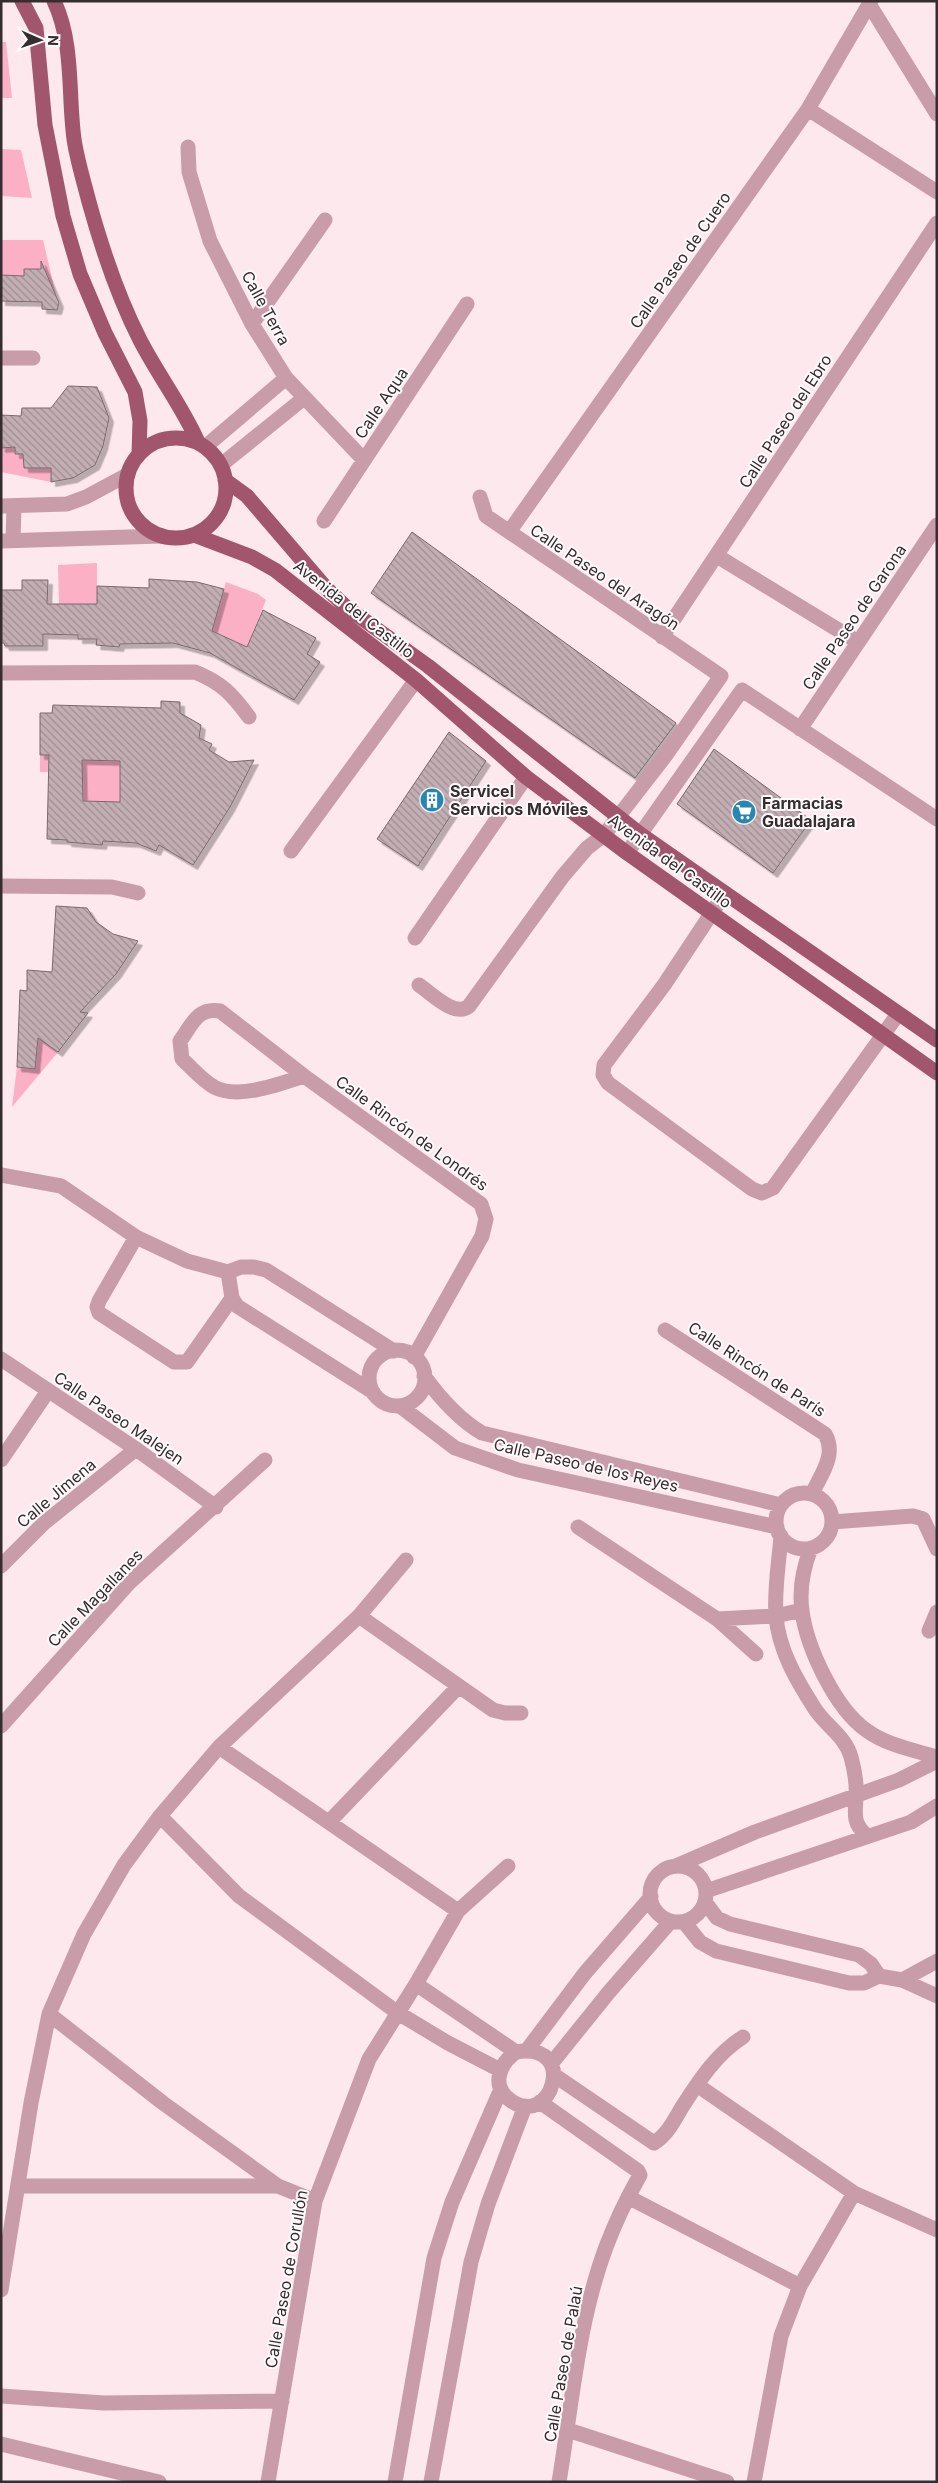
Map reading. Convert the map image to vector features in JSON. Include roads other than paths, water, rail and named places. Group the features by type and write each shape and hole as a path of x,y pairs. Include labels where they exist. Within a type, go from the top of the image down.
{"main road":[{"path":"22,1 36,28 45,125 63,216 80,274 105,333 135,392 140,420 139,454"},
{"path":"36,28 57,7"},
{"path":"57,7 65,38 74,141 113,280 140,341 188,419 201,445 221,465 225,480 225,497 219,513 208,526 194,534 178,538 161,536 147,529 136,519 129,505 126,491 127,476 139,454 151,444 166,438 182,438 201,445"},
{"name":"Avenida del Castillo","path":"225,480 247,496 326,588 346,607 428,666 640,834 937,1040"},
{"name":"Avenida del Castillo","path":"194,534 252,557 275,570 416,680 526,777 627,853 937,1072"},
{"path":"416,680 428,666"}],"street":[{"name":"Calle Paseo de Cuero","path":"509,532 808,109 870,2"},
{"path":"870,2 937,114"},
{"path":"808,109 937,192"},
{"name":"Calle Terra","path":"188,147 189,172 210,241 252,324 286,378 364,460"},
{"path":"252,324 325,220"},
{"name":"Calle Paseo del Ebro","path":"662,637 937,223"},
{"name":"Calle Aqua","path":"324,522 467,304"},
{"path":"1,358 33,358"},
{"path":"201,445 286,378"},
{"path":"221,465 304,398"},
{"path":"127,476 86,497 67,504 8,506 7,541 161,536"},
{"name":"Calle Paseo del Aragón","path":"480,497 486,516 721,676 699,707"},
{"name":"Calle Paseo de Garona","path":"800,730 937,525"},
{"path":"717,556 858,642"},
{"path":"1,674 194,672 214,680 231,692 250,717"},
{"path":"291,851 416,680"},
{"path":"627,853 742,690 937,819"},
{"path":"419,985 455,1010 465,1009 563,876 586,848 604,835 699,707 719,721"},
{"path":"415,938 526,777"},
{"path":"1,886 112,888 138,893"},
{"path":"725,893 664,985 604,1064 603,1075 608,1083 752,1189 762,1193 773,1188 898,1014"},
{"name":"Calle Rincón de Londrés","path":"304,1076 257,1090 220,1090 212,1086 182,1059 180,1041 202,1012 210,1010 220,1011 304,1076 481,1204 486,1219 482,1236 414,1357"},
{"path":"1,1175 61,1186 136,1237 186,1261 228,1272 241,1267 254,1266 266,1270 394,1351"},
{"path":"136,1237 99,1300 97,1307 99,1313 174,1362 187,1362 232,1298"},
{"path":"228,1272 232,1298 237,1306 373,1392"},
{"name":"Calle Rincón de París","path":"665,1330 825,1434 830,1443 831,1454 812,1494"},
{"path":"394,1351 405,1352 414,1357 421,1365 424,1376 424,1386 418,1396 410,1403 400,1406 389,1405 379,1400 373,1392 369,1381 370,1370 375,1361 384,1354 394,1351"},
{"name":"Calle Paseo Malejen","path":"1,1359 136,1449 216,1507"},
{"name":"Calle Paseo de los Reyes","path":"424,1376 440,1397 471,1426 482,1433 781,1505"},
{"path":"1,1460 48,1391"},
{"name":"Calle Paseo de los Reyes","path":"400,1406 455,1448 518,1470 779,1532"},
{"name":"Calle Jimena","path":"1,1566 44,1523 136,1449"},
{"name":"Calle Magallanes","path":"1,1726 129,1583 216,1507 265,1460"},
{"path":"866,1835 857,1826 854,1813 856,1797 852,1757 846,1744 818,1713 796,1680 783,1647 776,1616 779,1532 776,1520 781,1505 795,1494 812,1494 827,1504 831,1513 832,1522 826,1538 811,1548 804,1566 802,1610 810,1640 827,1681 849,1714 865,1730 894,1745 937,1757"},
{"path":"832,1522 913,1516 923,1519 937,1549"},
{"path":"578,1527 717,1619 756,1654"},
{"path":"779,1532 794,1547 811,1548"},
{"path":"1,2290 30,2103 49,2014 84,1934 124,1865 160,1816 219,1747 359,1616 406,1560"},
{"path":"717,1619 776,1616 802,1610"},
{"path":"930,1631 937,1612"},
{"path":"359,1616 493,1710 505,1713 522,1713"},
{"path":"329,1822 458,1687"},
{"path":"219,1747 458,1911"},
{"path":"937,1761 899,1780 755,1832 665,1870 657,1876 652,1886 651,1897 654,1908 661,1916 678,1921 700,1942 716,1951 849,1983 864,1983 879,1976 902,1980 937,1996"},
{"path":"705,1897 866,1835 911,1822 937,1806"},
{"path":"160,1816 239,1896 398,2013 448,2043 500,2070"},
{"name":"Calle Paseo de Corullón","path":"268,2482 315,2202 369,2059 416,1984 458,1911 508,1866"},
{"path":"676,1866 696,1872 703,1881 705,1897 717,1918 730,1924 858,1954 871,1964 879,1976"},
{"path":"395,2482 434,2258 452,2202 501,2089 500,2070 506,2059 522,2051 584,1973 651,1897"},
{"path":"501,2089 510,2100 525,2106 540,2102 551,2090 553,2070 609,1992 678,1921 701,1911 705,1897"},
{"path":"902,1980 937,1962"},
{"path":"416,1984 522,2051 537,2052 553,2070 654,2143 663,2137 697,2085 726,2047 743,2037"},
{"path":"49,2014 163,2103 278,2186 315,2202"},
{"path":"697,2085 854,2193 937,2230"},
{"name":"Calle Paseo de Palaú","path":"540,2102 638,2171 640,2175 606,2248 595,2282 579,2356 559,2482"},
{"path":"431,2482 471,2262 488,2204 525,2106"},
{"path":"18,2186 278,2186"},
{"path":"754,2482 781,2336 800,2286 854,2193"},
{"path":"628,2198 800,2286"},
{"path":"1,2396 104,2403 282,2401"},
{"path":"568,2430 727,2482"},
{"path":"1,2444 159,2482"}],"place":[{"name":"Servicel Servicios Móviles","path":"432,800"},
{"name":"Farmacias Guadalajara","path":"744,812"}]}
